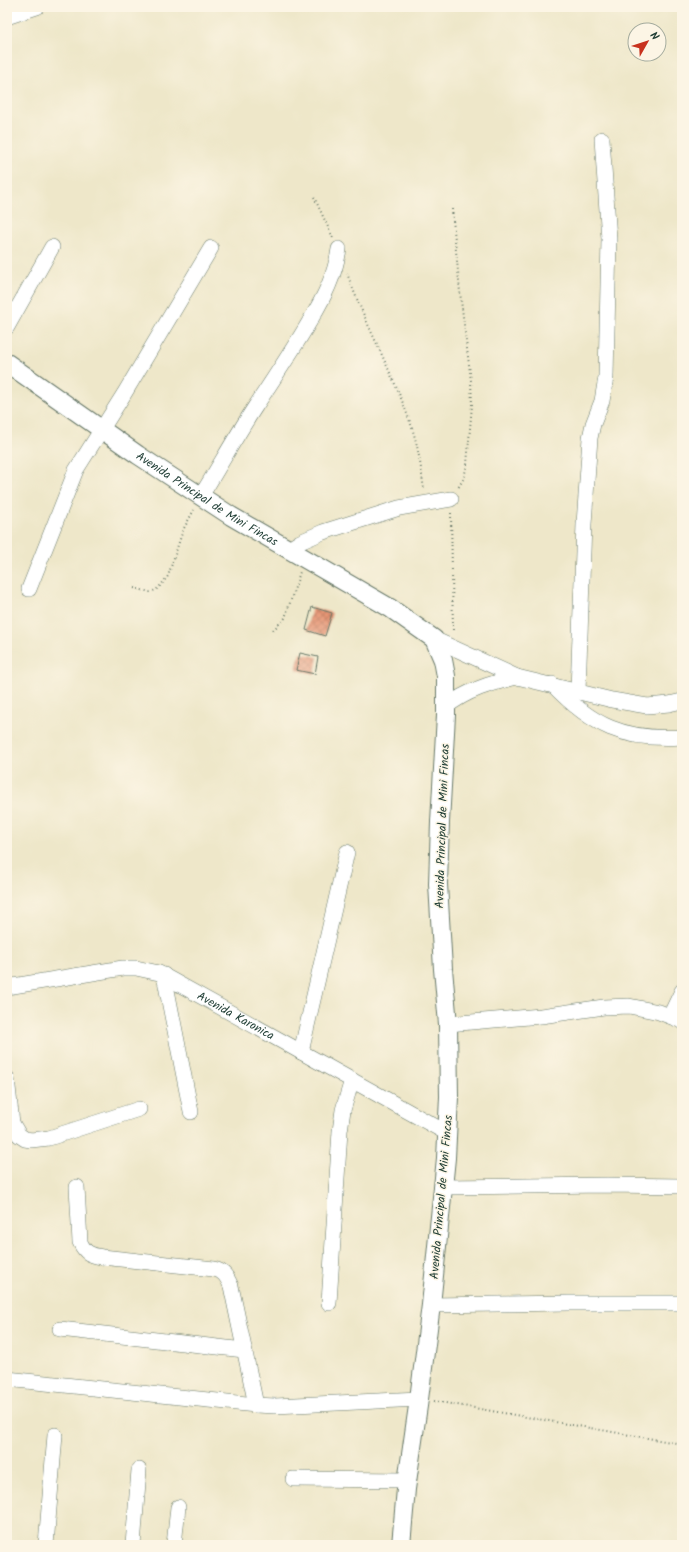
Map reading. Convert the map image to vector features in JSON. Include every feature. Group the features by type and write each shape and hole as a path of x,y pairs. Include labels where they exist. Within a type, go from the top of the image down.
{"street":[{"path":"7,17 37,7"},
{"path":"578,691 584,524 590,438 593,424 602,401 606,377 608,239 602,139"},
{"path":"7,326 52,247"},
{"path":"29,589 76,470 124,394 211,248"},
{"path":"201,496 250,415 298,341 324,296 333,277 339,249"},
{"name":"Avenida Principal de Mini Fincas","path":"7,363 101,429 231,516 390,608 434,639 439,647 446,676 438,884 448,1024 449,1097 444,1187 431,1305 407,1480 401,1545"},
{"path":"297,554 300,542 323,532 399,508 451,499"},
{"path":"434,639 517,677 552,684 612,700 647,706 682,701"},
{"path":"446,707 465,694 479,688 517,677"},
{"path":"552,684 580,712 614,730 646,737 682,737"},
{"path":"301,1052 347,852"},
{"name":"Avenida Karonica","path":"7,987 123,968 147,969 164,975 447,1133"},
{"path":"164,975 192,1112"},
{"path":"448,1024 541,1016 604,1007 644,1008 676,1019 682,991"},
{"path":"7,1078 12,1123 19,1135 25,1139 31,1140 49,1138 139,1109"},
{"path":"329,1303 340,1131 343,1110 352,1080"},
{"path":"444,1187 607,1185 682,1186"},
{"path":"77,1187 80,1242 83,1249 88,1254 102,1257 214,1269 220,1270 224,1274 230,1286 256,1405"},
{"path":"431,1305 682,1303"},
{"path":"60,1329 244,1350"},
{"path":"7,1379 275,1406 419,1399"},
{"path":"46,1545 55,1435"},
{"path":"133,1545 139,1470"},
{"path":"293,1479 407,1480"},
{"path":"174,1545 178,1507"}],"path":[{"path":"314,197 339,249"},
{"path":"452,208 460,292 471,381 472,405 464,478 451,499 453,647"},
{"path":"347,272 357,299 411,423 420,455 426,504"},
{"path":"134,588 150,592 162,584 168,576 184,530 201,496"},
{"path":"273,630 285,618 297,554"},
{"path":"419,1399 682,1444"}],"building":[{"path":"312,607 332,613 325,636 306,630"},
{"path":"300,653 318,657 315,674 296,670"}]}
